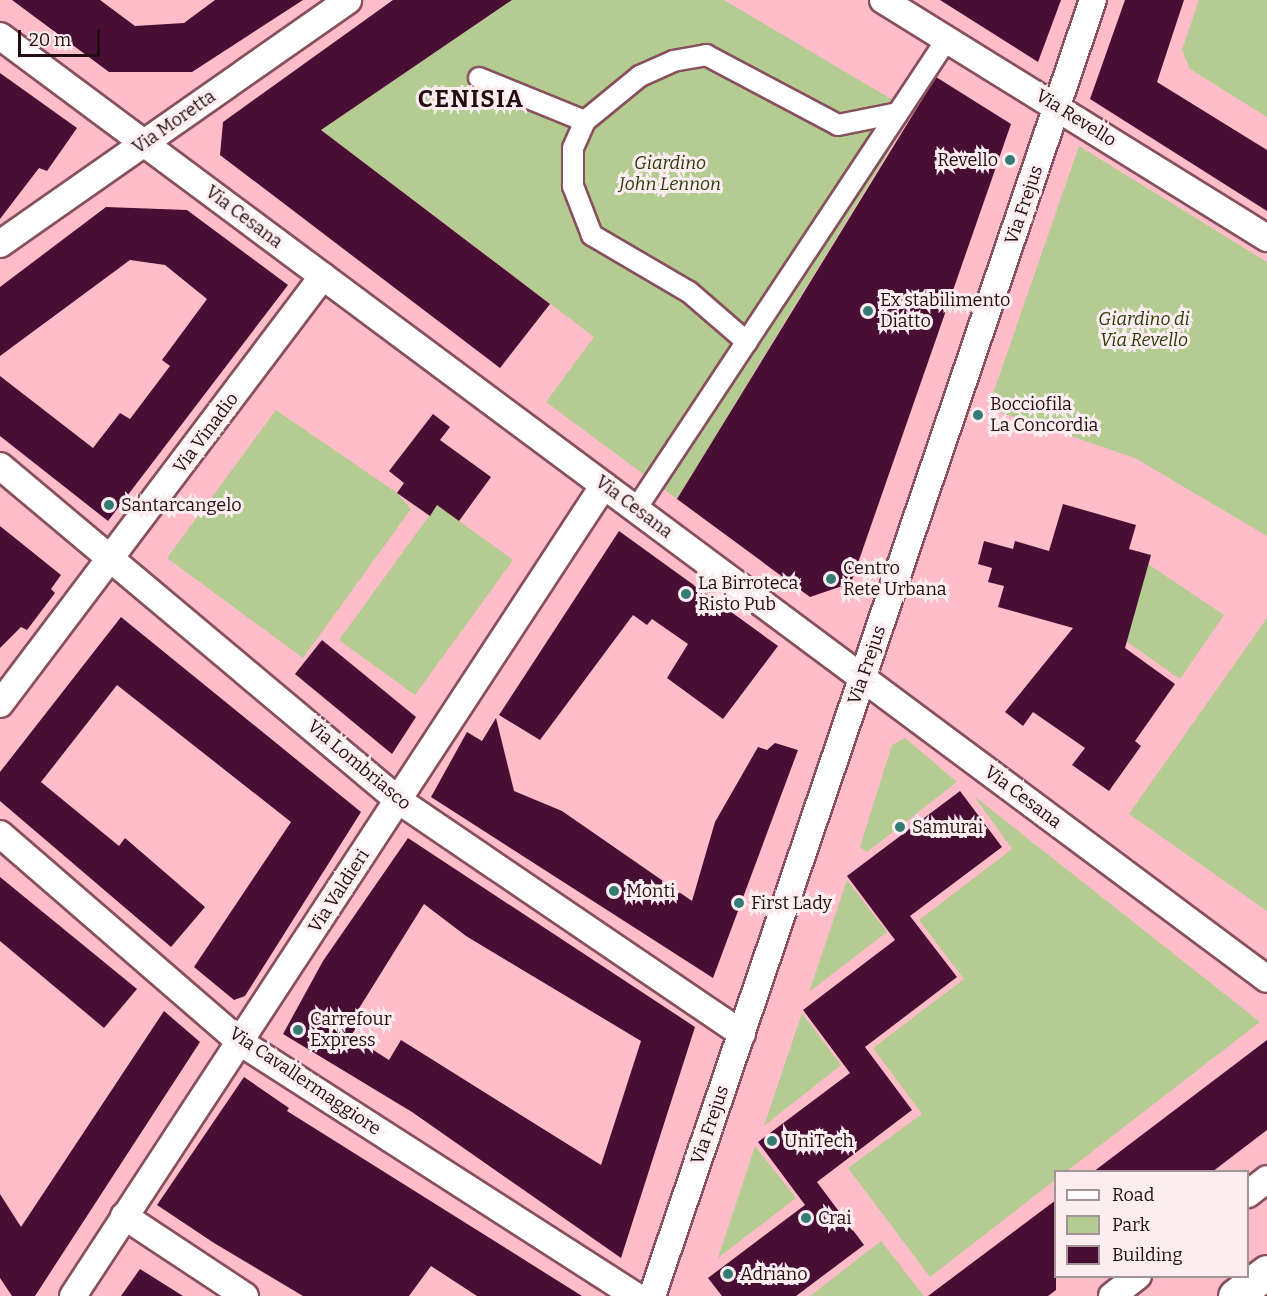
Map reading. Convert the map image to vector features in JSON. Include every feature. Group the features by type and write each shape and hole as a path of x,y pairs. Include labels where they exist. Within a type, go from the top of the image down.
{"main road":[{"path":"1235,1296 1267,1272"}],"street":[{"name":"Via Moretta","path":"0,244 348,0"},
{"name":"Via Revello","path":"883,0 1267,238"},
{"name":"Via Frejus","path":"652,1296 1094,0"},
{"name":"Via Cesana","path":"0,36 1267,979"},
{"path":"636,509 947,39"},
{"path":"747,342 689,292 592,235 573,186 573,148 585,121 640,76 673,61 706,55 838,125 898,113"},
{"path":"479,78 585,121"},
{"name":"Via Vinadio","path":"0,704 323,276"},
{"name":"Via Lombriasco","path":"0,466 113,557 398,800 742,1034"},
{"name":"Via Valdieri","path":"74,1296 124,1216 604,485"},
{"name":"Via Cavallermaggiore","path":"0,834 240,1042 635,1296"},
{"path":"1249,1193 1267,1179"},
{"path":"124,1216 245,1296"},
{"path":"1112,1296 1135,1278"}],"green space":[{"name":"Giardino John Lennon","path":"512,0 724,0 913,112 677,499 546,402 594,337 321,130"},
{"path":"1199,0 1267,0 1267,117 1190,69 1182,50"},
{"name":"Giardino di Via Revello","path":"1079,146 1267,262 1267,536 1135,458 988,408"},
{"path":"276,410 397,493 411,509 303,658 167,558"},
{"path":"437,505 513,560 415,695 339,640"},
{"path":"1148,564 1224,615 1180,679 1087,614"},
{"path":"1267,618 1267,911 1129,814"},
{"path":"905,738 957,782 867,852 860,847 892,745"},
{"path":"974,796 1260,1022 1068,1170 1054,1170 1054,1181 930,1277 848,1168 922,1114 873,1048 964,979 919,920 1012,849"},
{"path":"847,880 887,932 809,992"},
{"path":"802,1013 841,1065 764,1126"},
{"path":"755,1146 796,1198 718,1258"},
{"path":"881,1241 924,1296 810,1296"}],"building":[{"path":"12,0 100,0 135,26 184,23 215,0 303,0 192,72 109,72"},
{"path":"393,0 512,0 321,130 550,304 500,368 220,155 223,122"},
{"path":"940,0 1061,0 1038,62"},
{"path":"1125,0 1184,0 1157,82 1267,150 1267,211 1090,99"},
{"path":"0,73 77,128 47,171 39,168 0,219"},
{"name":"Ex stabilimento Diatto","path":"936,77 1011,124 851,583 810,597 677,499"},
{"path":"106,207 187,210 288,285 108,521 0,436 0,376 93,448 120,413 130,419 170,366 162,360 207,299 165,265 130,260 0,356 0,287"},
{"path":"433,414 450,427 440,440 491,477 459,521 437,505 430,516 397,493 404,483 389,471"},
{"path":"1063,504 1136,525 1129,549 1151,555 1125,648 1175,684 1135,741 1141,746 1109,791 1072,765 1085,748 1033,712 1023,726 1005,712 1073,628 998,607 1004,586 988,582 992,568 978,564 984,541 1013,549 1015,541 1049,551"},
{"path":"0,526 61,575 51,589 55,593 27,630 21,627 0,648"},
{"path":"619,531 778,646 723,719 667,678 688,644 652,619 647,625 633,615 540,740 499,715"},
{"path":"121,617 361,812 245,996 234,1000 194,967 291,822 117,685 41,782 119,846 125,838 205,907 171,947 0,801 0,772"},
{"path":"322,640 416,717 392,754 295,674"},
{"path":"496,718 514,791 562,811 692,901 715,822 758,747 767,750 775,743 798,750 713,978 431,797 467,732 482,741"},
{"path":"960,791 1002,847 910,916 957,977 865,1047 912,1110 817,1182 864,1245 796,1296 722,1296 708,1278 805,1205 758,1142 850,1073 803,1010 895,940 847,876"},
{"path":"408,838 695,1027 621,1258 412,1112 283,1034 323,961","holes":["424,904 466,936 641,1041 601,1165 401,1040 389,1060 351,1036 364,1014 358,1010"]},
{"path":"0,877 137,989 104,1028 0,941"},
{"path":"164,1011 200,1042 35,1296 12,1296 0,1278 0,1194 21,1227"},
{"path":"1267,1040 1267,1130 1215,1170 1096,1170"},
{"path":"244,1077 289,1108 287,1111 582,1296 477,1296 431,1266 409,1296 303,1296 214,1243 157,1205"},
{"path":"1054,1202 1056,1290 1048,1296 928,1296"},
{"path":"140,1269 183,1296 121,1296"}],"place":[{"name":"Revello","path":"1010,160"},
{"name":"Ex stabilimento Diatto","path":"868,311"},
{"name":"Bocciofila La Concordia","path":"978,415"},
{"name":"Santarcangelo","path":"109,505"},
{"name":"Centro Rete Urbana","path":"831,579"},
{"name":"La Birroteca Risto Pub","path":"686,594"},
{"name":"Samurai","path":"900,827"},
{"name":"Monti","path":"614,891"},
{"name":"First Lady","path":"739,903"},
{"name":"Carrefour Express","path":"298,1030"},
{"name":"UniTech","path":"772,1141"},
{"name":"Crai","path":"806,1218"},
{"name":"Adriano","path":"728,1274"}],"district":[{"name":"CENISIA","path":"471,100"}]}
